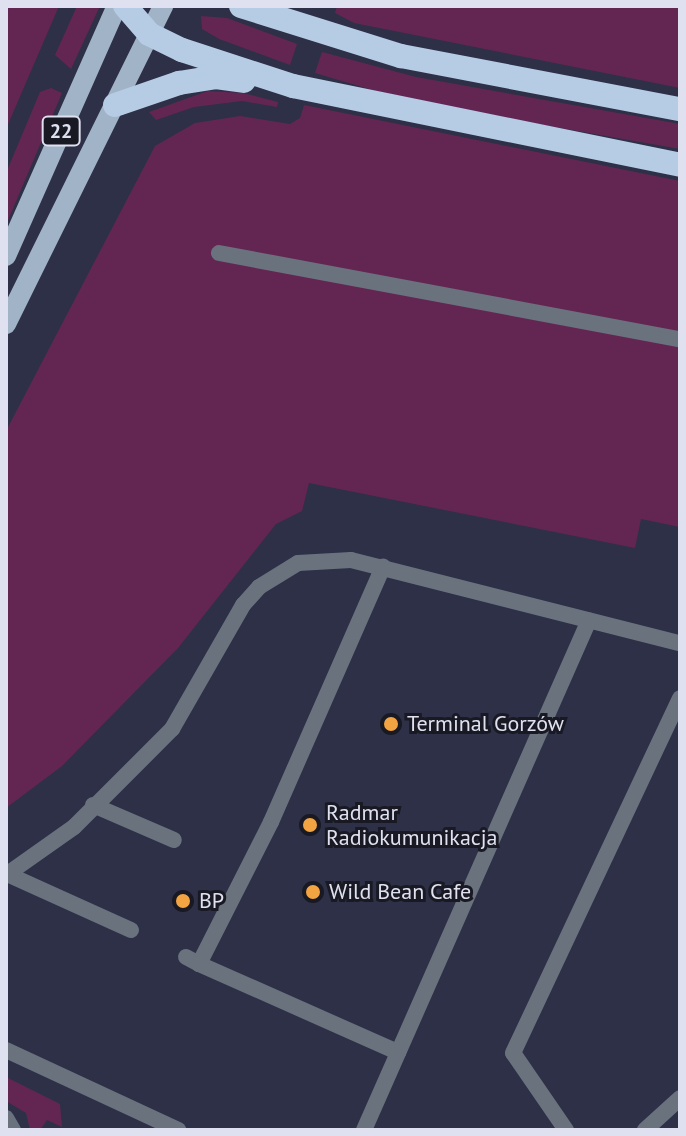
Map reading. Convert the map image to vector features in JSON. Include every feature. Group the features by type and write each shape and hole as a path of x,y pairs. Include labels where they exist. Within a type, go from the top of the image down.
{"highway":[{"path":"125,6 149,34 182,50 293,86"},
{"path":"241,6 322,33 448,67 680,109"},
{"path":"300,6 322,33"},
{"path":"115,105 179,83 216,77 293,86 680,165"}],"main road":[{"name":"22","path":"6,256 117,6"},
{"name":"22","path":"9,318 163,6"}],"lane":[{"path":"219,253 680,339"},
{"path":"7,874 74,827 172,729 243,605 259,587 298,563 320,558 383,567 680,643"},
{"path":"383,567 271,822 236,869 193,960 398,1052"},
{"path":"364,1130 589,620"},
{"path":"566,1130 513,1053 680,698"},
{"path":"93,805 174,840"},
{"path":"7,874 131,930"},
{"path":"6,1050 178,1130"},
{"path":"645,1130 680,1098"},
{"path":"6,1118 13,1130"}],"shaded area":[{"path":"6,6 59,6 6,129"},
{"path":"77,6 100,6 71,69 55,55"},
{"path":"337,6 680,6 680,88 354,23 335,13"},
{"path":"201,16 227,18 297,44 290,65 219,39 202,29"},
{"path":"322,52 416,77 680,124 680,149 413,102 315,73"},
{"path":"51,88 62,93 6,225 6,173 40,92"},
{"path":"208,91 243,93 278,102 277,107 242,101 194,107 156,120 149,112"},
{"path":"304,105 680,181 680,527 641,519 635,548 309,483 302,511 276,524 178,648 62,766 6,808 6,431 155,146 195,123 240,116 290,124 300,118"},
{"path":"6,1077 60,1104 62,1127 47,1120 40,1130 30,1130 26,1113 6,1101"}],"place":[{"name":"Terminal Gorzów","path":"391,724"},
{"name":"Radmar Radiokumunikacja","path":"310,825"},
{"name":"Wild Bean Cafe","path":"313,892"},
{"name":"BP","path":"183,901"}]}
